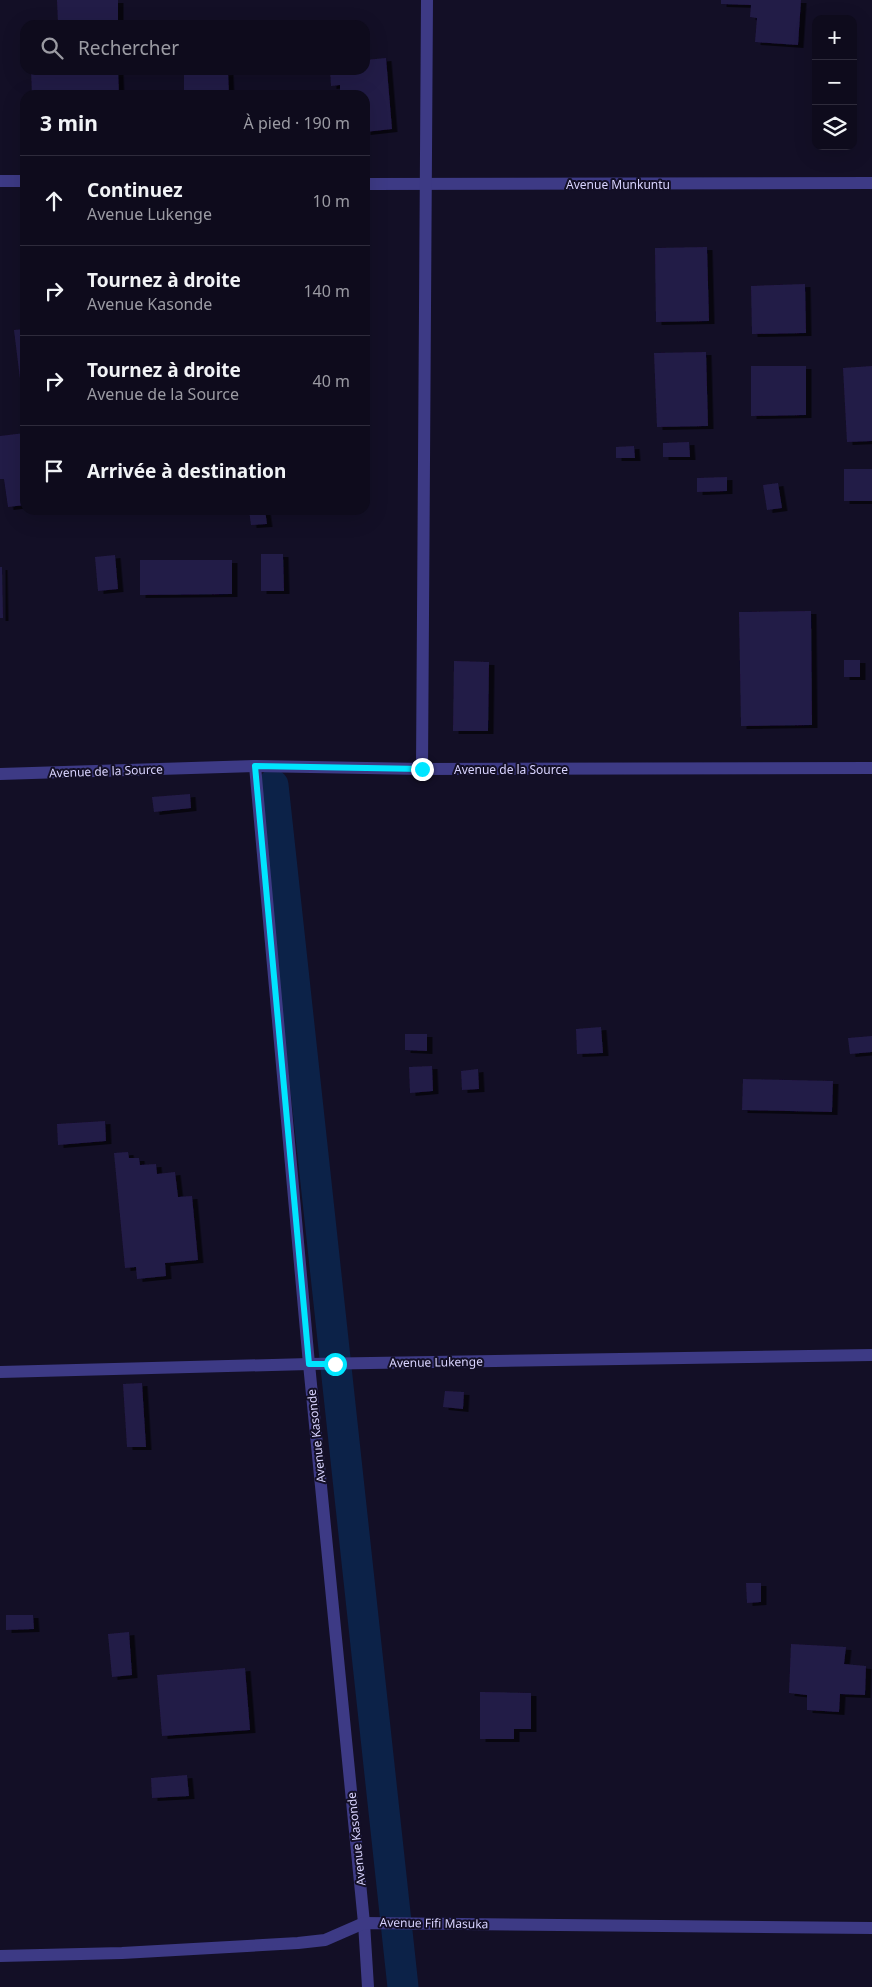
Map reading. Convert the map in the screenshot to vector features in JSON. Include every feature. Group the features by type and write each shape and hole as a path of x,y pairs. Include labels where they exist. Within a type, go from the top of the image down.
{"street":[{"path":"422,769 427,0"},
{"path":"0,181 20,181"},
{"name":"Avenue Munkuntu","path":"370,184 872,183"},
{"name":"Avenue de la Source","path":"0,774 255,766 422,769 872,768"},
{"name":"Avenue Kasonde","path":"255,766 309,1364 364,1922 368,1987"},
{"name":"Avenue Lukenge","path":"0,1372 309,1364 872,1354"},
{"name":"Avenue Fifi Masuka","path":"0,1956 298,1943 325,1940 364,1922 872,1928"}],"building":[{"path":"57,0 118,0 118,20 58,20"},
{"path":"721,0 801,0 798,45 755,42 757,18 750,17 751,5 721,4"},
{"path":"386,58 392,129 370,131 370,90 340,90 340,85 331,86 330,75 370,75 370,60"},
{"path":"31,75 118,75 119,90 32,90"},
{"path":"184,75 228,75 229,90 184,90"},
{"path":"707,247 709,321 656,322 655,248"},
{"path":"805,284 806,333 752,334 751,286"},
{"path":"20,329 20,379 14,330"},
{"path":"706,352 708,426 657,427 654,353"},
{"path":"751,366 806,366 806,415 751,416"},
{"path":"872,366 872,441 847,442 843,368"},
{"path":"20,434 20,506 8,507 4,479 0,479 0,436"},
{"path":"689,442 690,457 663,457 663,443"},
{"path":"634,446 635,458 616,458 616,447"},
{"path":"844,469 872,469 872,501 844,501"},
{"path":"727,477 727,491 697,492 697,478"},
{"path":"778,483 782,508 767,510 763,485"},
{"path":"250,515 266,515 267,524 251,525"},
{"path":"261,554 283,554 284,591 261,591"},
{"path":"115,555 118,589 98,591 95,557"},
{"path":"140,560 232,560 232,594 140,595"},
{"path":"0,567 2,567 3,618 0,618"},
{"path":"811,611 812,725 741,726 739,612"},
{"path":"844,660 860,660 860,677 844,677"},
{"path":"454,661 489,662 488,731 453,731"},
{"path":"190,794 191,808 154,812 152,797"},
{"path":"601,1027 603,1053 577,1054 576,1029"},
{"path":"405,1034 427,1034 427,1051 405,1050"},
{"path":"872,1036 872,1052 850,1054 848,1038"},
{"path":"432,1066 433,1091 410,1093 409,1067"},
{"path":"478,1069 479,1089 462,1090 461,1071"},
{"path":"743,1079 833,1081 832,1112 742,1110"},
{"path":"105,1121 106,1141 58,1145 57,1124"},
{"path":"128,1152 129,1158 139,1158 140,1165 156,1164 157,1174 175,1172 178,1197 192,1196 198,1260 165,1263 166,1276 137,1279 136,1267 125,1268 114,1153"},
{"path":"142,1383 146,1447 127,1447 123,1384"},
{"path":"445,1391 464,1392 463,1409 443,1407"},
{"path":"746,1583 761,1583 761,1602 747,1603"},
{"path":"6,1615 33,1615 34,1629 6,1630"},
{"path":"129,1632 132,1675 112,1677 108,1634"},
{"path":"791,1644 846,1647 844,1664 866,1666 865,1695 840,1694 839,1712 807,1710 807,1695 789,1693"},
{"path":"245,1668 250,1730 162,1736 157,1675"},
{"path":"480,1692 531,1693 531,1729 514,1729 514,1739 480,1739"},
{"path":"187,1775 189,1796 152,1798 151,1778"}],"waterway":[{"path":"273,785 403,1987"}],"route":[{"path":"335,1364 309,1364 255,766 422,769"}]}
